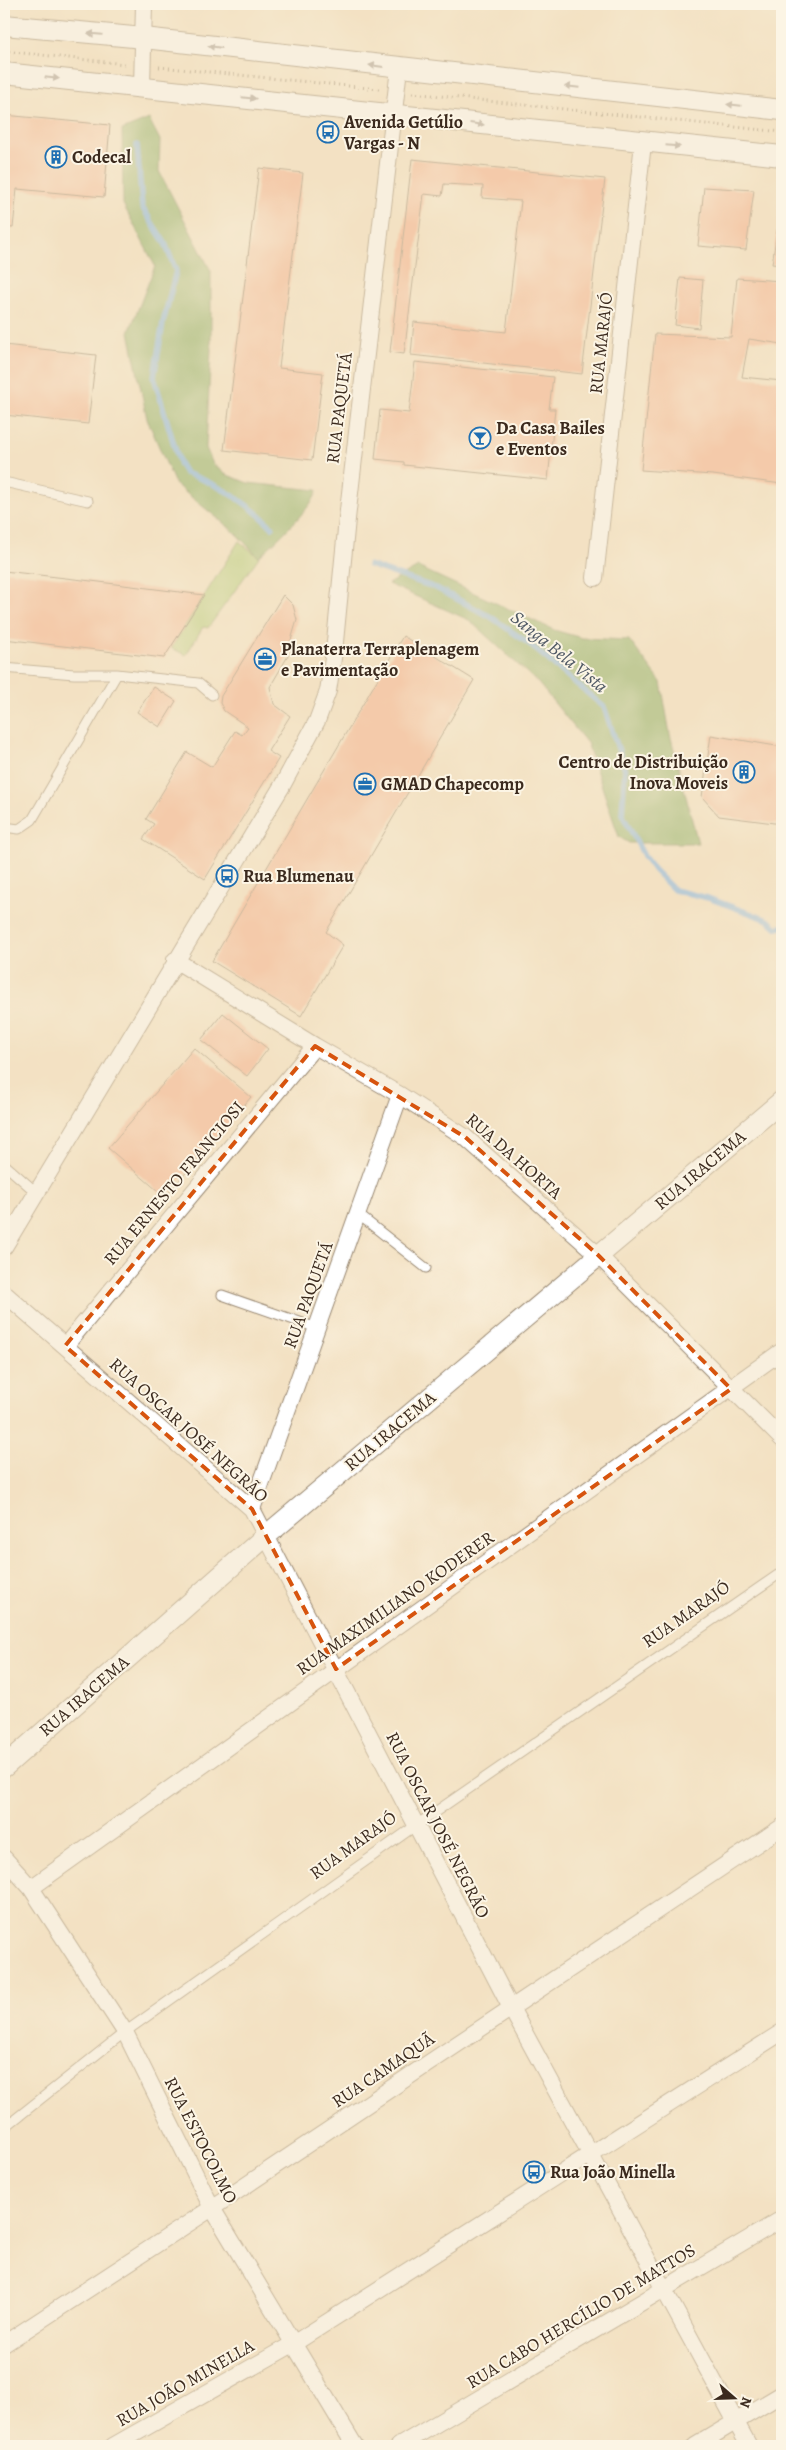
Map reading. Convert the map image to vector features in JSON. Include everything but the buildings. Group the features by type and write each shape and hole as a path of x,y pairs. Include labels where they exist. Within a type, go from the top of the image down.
{"street":[{"path":"142,88 144,4"},
{"path":"4,25 144,38 782,110"},
{"name":"RUA PAQUETÁ","path":"175,960 303,748 328,691 334,652 349,494 399,68"},
{"path":"4,74 394,114 643,143 782,156"},
{"name":"RUA MARAJÓ","path":"594,578 643,143"},
{"path":"4,1247 145,1015 175,960"},
{"name":"RUA DA HORTA","path":"175,960 315,1046 400,1095 465,1137 598,1255 782,1438"},
{"name":"RUA ERNESTO FRANCIOSI","path":"65,1346 315,1046"},
{"name":"RUA PAQUETÁ","path":"252,1509 359,1215 400,1095"},
{"name":"RUA IRACEMA","path":"4,1767 267,1535 782,1101"},
{"name":"RUA OSCAR JOSÉ NEGRÃO","path":"4,1293 252,1509 511,2008 749,2446"},
{"name":"RUA MAXIMILIANO KODERER","path":"31,1888 782,1350"},
{"name":"RUA CAMAQUÃ","path":"4,2344 212,2208 782,1826"},
{"name":"RUA ESTOCOLMO","path":"4,1858 31,1888 125,2032 212,2208 355,2446"},
{"name":"RUA JOÃO MINELLA","path":"113,2446 293,2344 782,2032"},
{"name":"RUA CABO HERCÍLIO DE MATTOS","path":"399,2446 782,2219"},
{"path":"695,2446 782,2394"}],"lane":[{"path":"4,482 88,501"},
{"path":"4,668 74,674 117,674 198,683 212,695"},
{"path":"4,827 19,828 32,820 117,674"},
{"path":"4,1164 37,1193"},
{"path":"359,1215 426,1268"},
{"path":"222,1295 317,1328"},
{"name":"RUA MARAJÓ","path":"4,2128 125,2032 415,1826 782,1572"}],"highlighted area":[{"path":"315,1046 465,1137 598,1255 731,1389 336,1669 252,1509 65,1346"}],"green space":[{"path":"149,119 160,140 159,171 211,271 211,350 206,448 213,464 225,474 248,483 317,490 302,514 259,557 232,530 175,484 147,419 129,332 155,266 123,204 122,130"},
{"path":"239,541 259,557 208,628 203,627 186,655 171,648"},
{"path":"418,567 554,630 582,638 629,640 661,682 670,734 698,843 629,843 619,837 587,743 538,683 469,620 388,584"}],"waterway":[{"name":"Sanga Bela Vista","path":"137,145 142,207 165,243 176,271 163,323 154,377 180,465 185,473 209,482 232,494 272,527"},
{"name":"Sanga Bela Vista","path":"369,565 436,588 491,617 528,643 604,707 625,769 622,814 644,856 654,870 674,890 708,898 768,920 777,928 782,927"}],"place":[{"name":"Avenida Getúlio Vargas - N","path":"328,132"},
{"name":"Codecal","path":"56,157"},
{"name":"Da Casa Bailes e Eventos","path":"480,438"},
{"name":"Planaterra Terraplenagem e Pavimentação","path":"265,659"},
{"name":"Centro de Distribuição Inova Moveis","path":"744,772"},
{"name":"GMAD Chapecomp","path":"365,784"},
{"name":"Rua Blumenau","path":"227,876"},
{"name":"Rua João Minella","path":"534,2172"}]}
